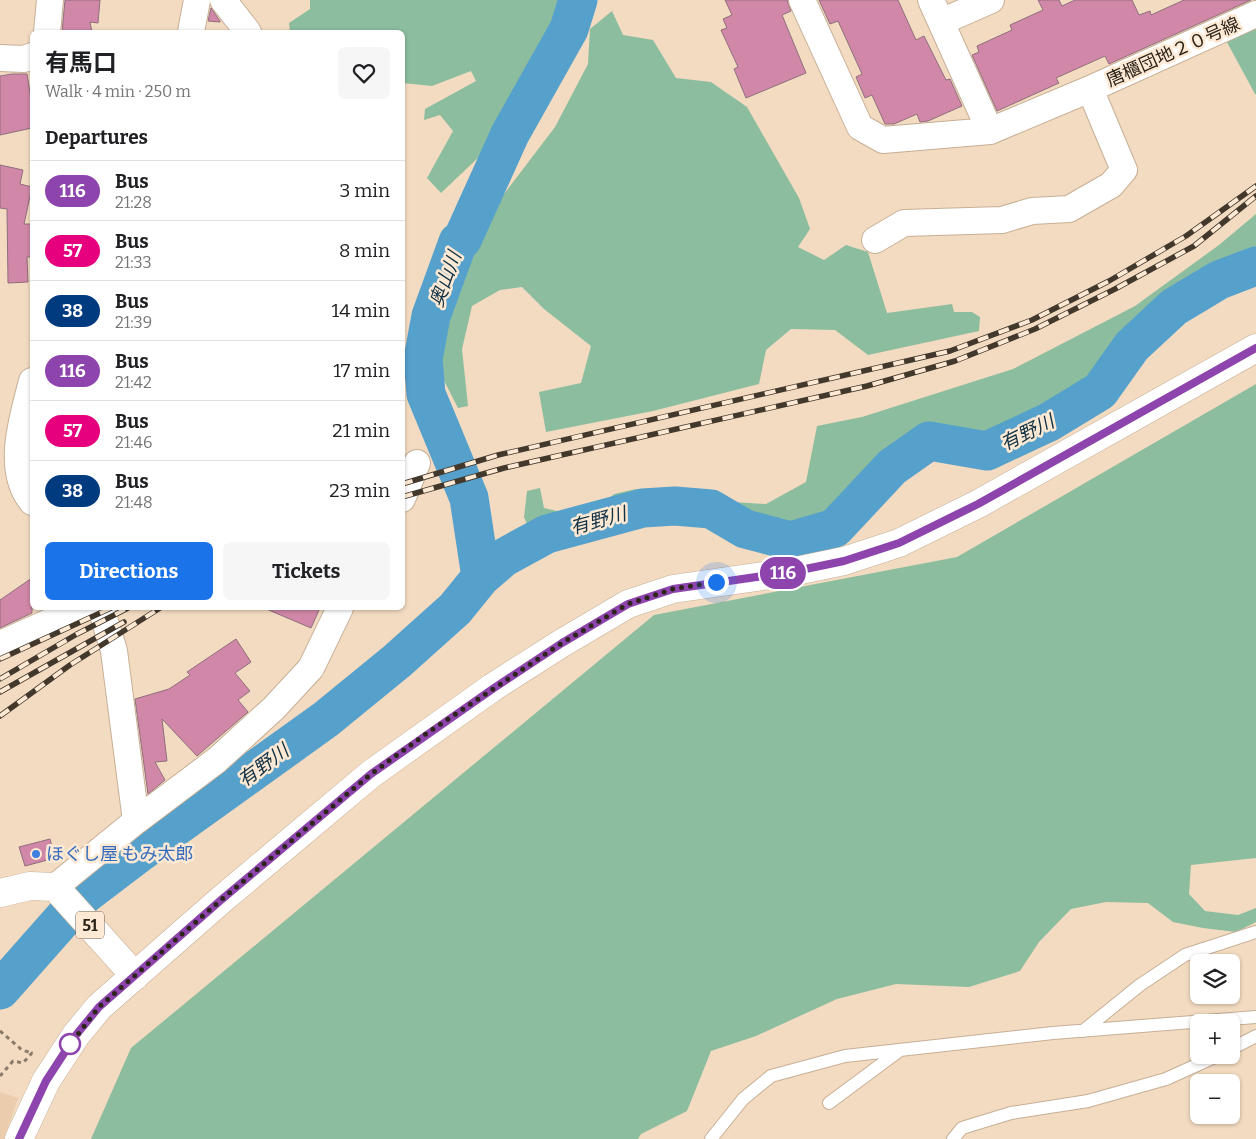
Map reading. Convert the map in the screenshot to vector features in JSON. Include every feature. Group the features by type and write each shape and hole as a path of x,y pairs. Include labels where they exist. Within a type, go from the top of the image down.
{"main road":[{"path":"19,1139 27,1119 54,1069 76,1035 99,1007 371,774 501,682 628,604 673,589 791,572 844,561 899,543 978,504 1256,348"},
{"path":"0,893 30,886 59,891"},
{"name":"51","path":"59,891 135,976"}],"street":[{"path":"47,30 50,0"},
{"path":"192,30 197,0"},
{"path":"223,0 246,30"},
{"name":"唐櫃団地２０号線","path":"802,0 860,127 882,140 990,131 1090,89 1256,14"},
{"path":"990,131 936,11 992,0"},
{"path":"0,58 24,59 30,57"},
{"name":"唐櫃団地２０号線","path":"875,240 904,224 1002,220 1032,211 1068,209 1111,185 1124,170 1090,89"},
{"path":"30,388 18,435 20,476 30,498"},
{"path":"405,492 417,463"},
{"path":"0,644 76,610"},
{"path":"102,610 114,651 136,820"},
{"path":"59,891 136,820 217,760 274,708 311,668 339,610"}],"lane":[{"path":"1083,1031 1140,985 1185,955 1256,932"},
{"path":"711,1139 743,1099 771,1076 845,1056 1083,1031 1256,1017"},
{"path":"1240,1044 1256,1036"},
{"path":"829,1103 900,1050"},
{"path":"953,1139 962,1128 1011,1113 1088,1101 1166,1079 1198,1064"}],"path":[{"path":"0,1031 22,1050 32,1052 54,1069"},
{"path":"0,1076 13,1061 23,1063 32,1052"}],"shaded area":[{"path":"0,1092 18,1098 4,1139 0,1139"}],"green space":[{"path":"310,0 579,0 576,11 481,155 441,193 427,178 453,131 440,115 424,120 425,109 476,81 471,71 432,86 405,83 405,30 290,30 289,23 310,9"},
{"path":"612,11 623,35 653,40 676,78 711,82 747,107 799,198 810,229 798,247 824,260 846,245 868,252 887,313 952,304 954,312 972,312 980,317 979,331 868,355 835,330 791,329 766,350 759,384 653,411 546,432 539,392 581,383 591,346 544,309 522,287 500,290 472,306 462,349 468,406 458,408 436,365 446,287 477,244 498,202 555,127 588,64 590,29"},
{"path":"1256,19 1256,94 1255,94 1222,33"},
{"path":"1256,214 1256,279 1220,288 1168,323 1135,355 1121,387 1105,406 1004,460 923,436 890,461 818,545 774,553 747,546 712,527 650,522 539,552 524,517 527,491 540,488 544,508 574,515 601,506 614,494 636,489 674,488 691,496 717,501 766,504 806,482 817,426 862,417 1013,369 1135,306 1219,245"},
{"path":"1256,384 1256,858 1191,865 1189,894 1205,911 1238,915 1256,908 1256,922 1236,932 1203,928 1173,922 1148,903 1106,902 1071,909 1039,942 1020,971 969,987 896,984 837,999 756,1036 711,1051 687,1111 641,1134 638,1139 91,1139 131,1048 654,615 957,557"}],"building":[{"path":"65,0 100,0 98,23 90,22 92,30 62,30"},
{"path":"725,0 787,0 791,11 782,15 806,73 746,98 734,69 738,67 721,30 727,28 723,19 732,15"},
{"path":"819,0 898,0 916,40 924,36 946,80 950,79 962,106 928,121 920,122 917,114 894,124 885,124 872,95 865,98 856,77 862,74 838,21 830,24"},
{"path":"1038,0 1059,0 1062,6 1075,0 1132,0 1139,15 1150,11 1151,15 1184,0 1251,0 1109,64 1105,56 1056,78 1059,83 997,111 972,55 979,52 977,46 1012,30 1010,25 1043,10"},
{"path":"211,8 220,21 220,22 208,21"},
{"path":"27,74 30,92 30,128 0,135 0,76"},
{"path":"0,165 23,170 20,184 30,186 30,196 24,224 30,224 30,257 27,257 28,282 8,283 7,209 0,208"},
{"path":"30,579 30,610 32,610 32,613 0,628 0,600"},
{"path":"269,610 319,610 311,628"},
{"path":"236,639 251,662 235,673 250,691 238,700 248,712 197,756 162,719 167,761 155,762 165,780 148,794 135,699 169,689 190,675 187,672"},
{"path":"50,839 55,858 25,866 19,847"}],"waterway":[{"name":"奥山川","path":"481,577 469,498 426,394 423,359 431,316 458,242 462,240 510,134 569,29 578,0"},
{"name":"有野川","path":"0,990 84,895 326,719 397,661 455,609 481,577 503,558 547,534 643,508 675,506 711,509 745,529 791,541 835,528 892,467 929,441 987,451 1049,422 1100,391 1132,346 1174,307 1219,280 1256,266"}],"railway":[{"path":"405,483 498,455 950,351 1032,320 1109,281 1186,236 1256,186"},
{"path":"405,496 504,468 867,386 955,361 1035,329 1115,289 1194,246 1256,196"},
{"path":"0,659 107,610"},
{"path":"0,679 77,634 124,610"},
{"path":"0,716 70,665 157,610"},
{"path":"0,692 124,622"}],"bus line":[{"name":"116","path":"19,1139 46,1081 76,1035 99,1007 221,900 371,774 426,734 562,643 628,604 673,589 791,572 844,561 899,543 978,504 1256,348"}],"place":[{"name":"ほぐし屋 もみ太郎","path":"36,854"}],"route":[{"path":"70,1044 69,1046 99,1007 221,900 371,774 426,734 562,643 628,604 673,589 716,582"}]}
